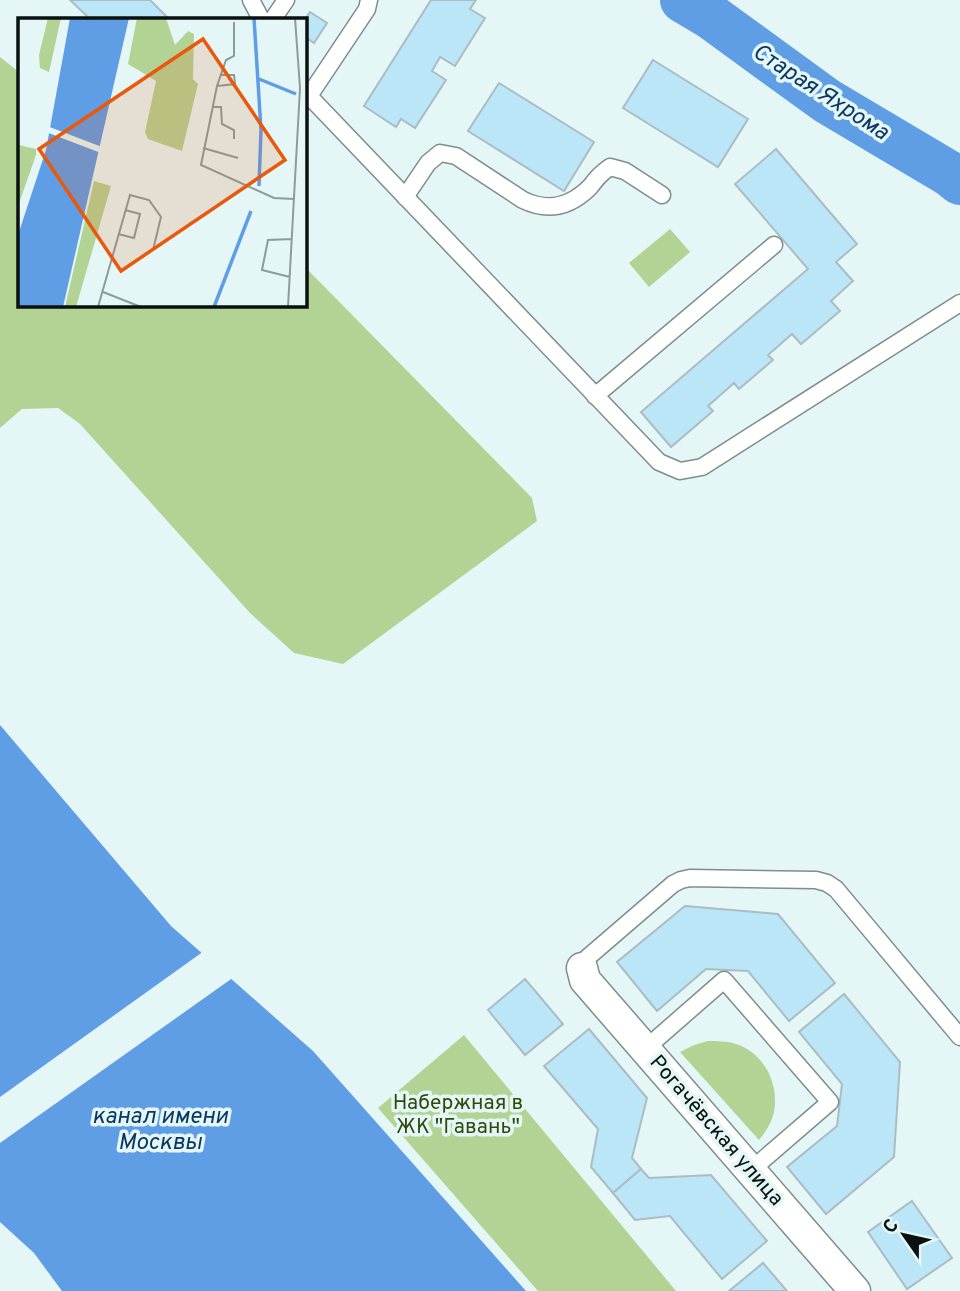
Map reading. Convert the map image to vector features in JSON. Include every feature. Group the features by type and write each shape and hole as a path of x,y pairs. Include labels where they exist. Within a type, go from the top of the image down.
{"street":[{"name":"Рогачёвская улица","path":"582,968 584,980 855,1291"}],"lane":[{"path":"251,0 260,18"},
{"path":"275,18 286,0"},
{"path":"369,0 367,9 307,92 659,462 680,471 702,467 960,303"},
{"path":"405,197 428,163 440,153 456,156 535,206 550,208 580,196 598,175 610,167 625,171 662,195"},
{"path":"595,396 774,245"},
{"path":"582,968 587,958 681,880 816,880 836,889 960,1037"},
{"path":"645,1049 724,980 804,1071 830,1102 750,1171"}],"green space":[{"path":"0,57 18,71 18,306 306,306 306,268 532,498 537,521 343,664 294,653 250,613 80,424 58,408 22,409 0,428"},
{"path":"670,229 690,252 649,287 629,263"},
{"name":"Набержная в ЖК \"Гавань\"","path":"464,1035 676,1291 538,1291 378,1108"},
{"path":"708,1041 729,1042 746,1048 763,1063 768,1072 775,1094 775,1105 770,1123 759,1140 680,1052"}],"water":[{"name":"канал имени Москвы","path":"0,725 171,926 313,1051 526,1291 62,1291 34,1253 0,1222"}],"pier":[{"path":"204,951 234,977 0,1143 0,1097"}],"building":[{"path":"70,0 150,0 168,18 89,18"},
{"path":"431,0 476,0 470,9 485,18 455,66 440,57 432,71 446,80 415,128 401,119 396,127 364,106"},
{"path":"310,12 327,23 314,43 306,37 306,18"},
{"path":"653,60 748,119 718,167 623,108"},
{"path":"499,83 594,142 564,191 468,131"},
{"path":"776,149 857,244 836,262 853,281 831,301 840,311 801,344 792,334 768,355 773,360 739,389 734,383 708,406 713,411 671,447 641,412 808,269 735,184"},
{"path":"685,906 778,914 835,983 789,1021 748,971 706,969 657,1011 617,962"},
{"path":"525,979 563,1024 525,1055 488,1010"},
{"path":"844,994 900,1062 894,1157 826,1214 787,1167 837,1126 842,1084 799,1032"},
{"path":"589,1029 647,1098 632,1158 641,1169 613,1193 591,1167 598,1129 544,1066"},
{"path":"641,1169 649,1178 711,1175 767,1241 722,1279 670,1216 635,1220 613,1193"},
{"path":"912,1201 952,1258 907,1289 868,1232"},
{"path":"763,1263 787,1291 729,1291"}],"waterway":[{"name":"Старая Яхрома","path":"683,0 710,16 827,101 960,182"}]}
